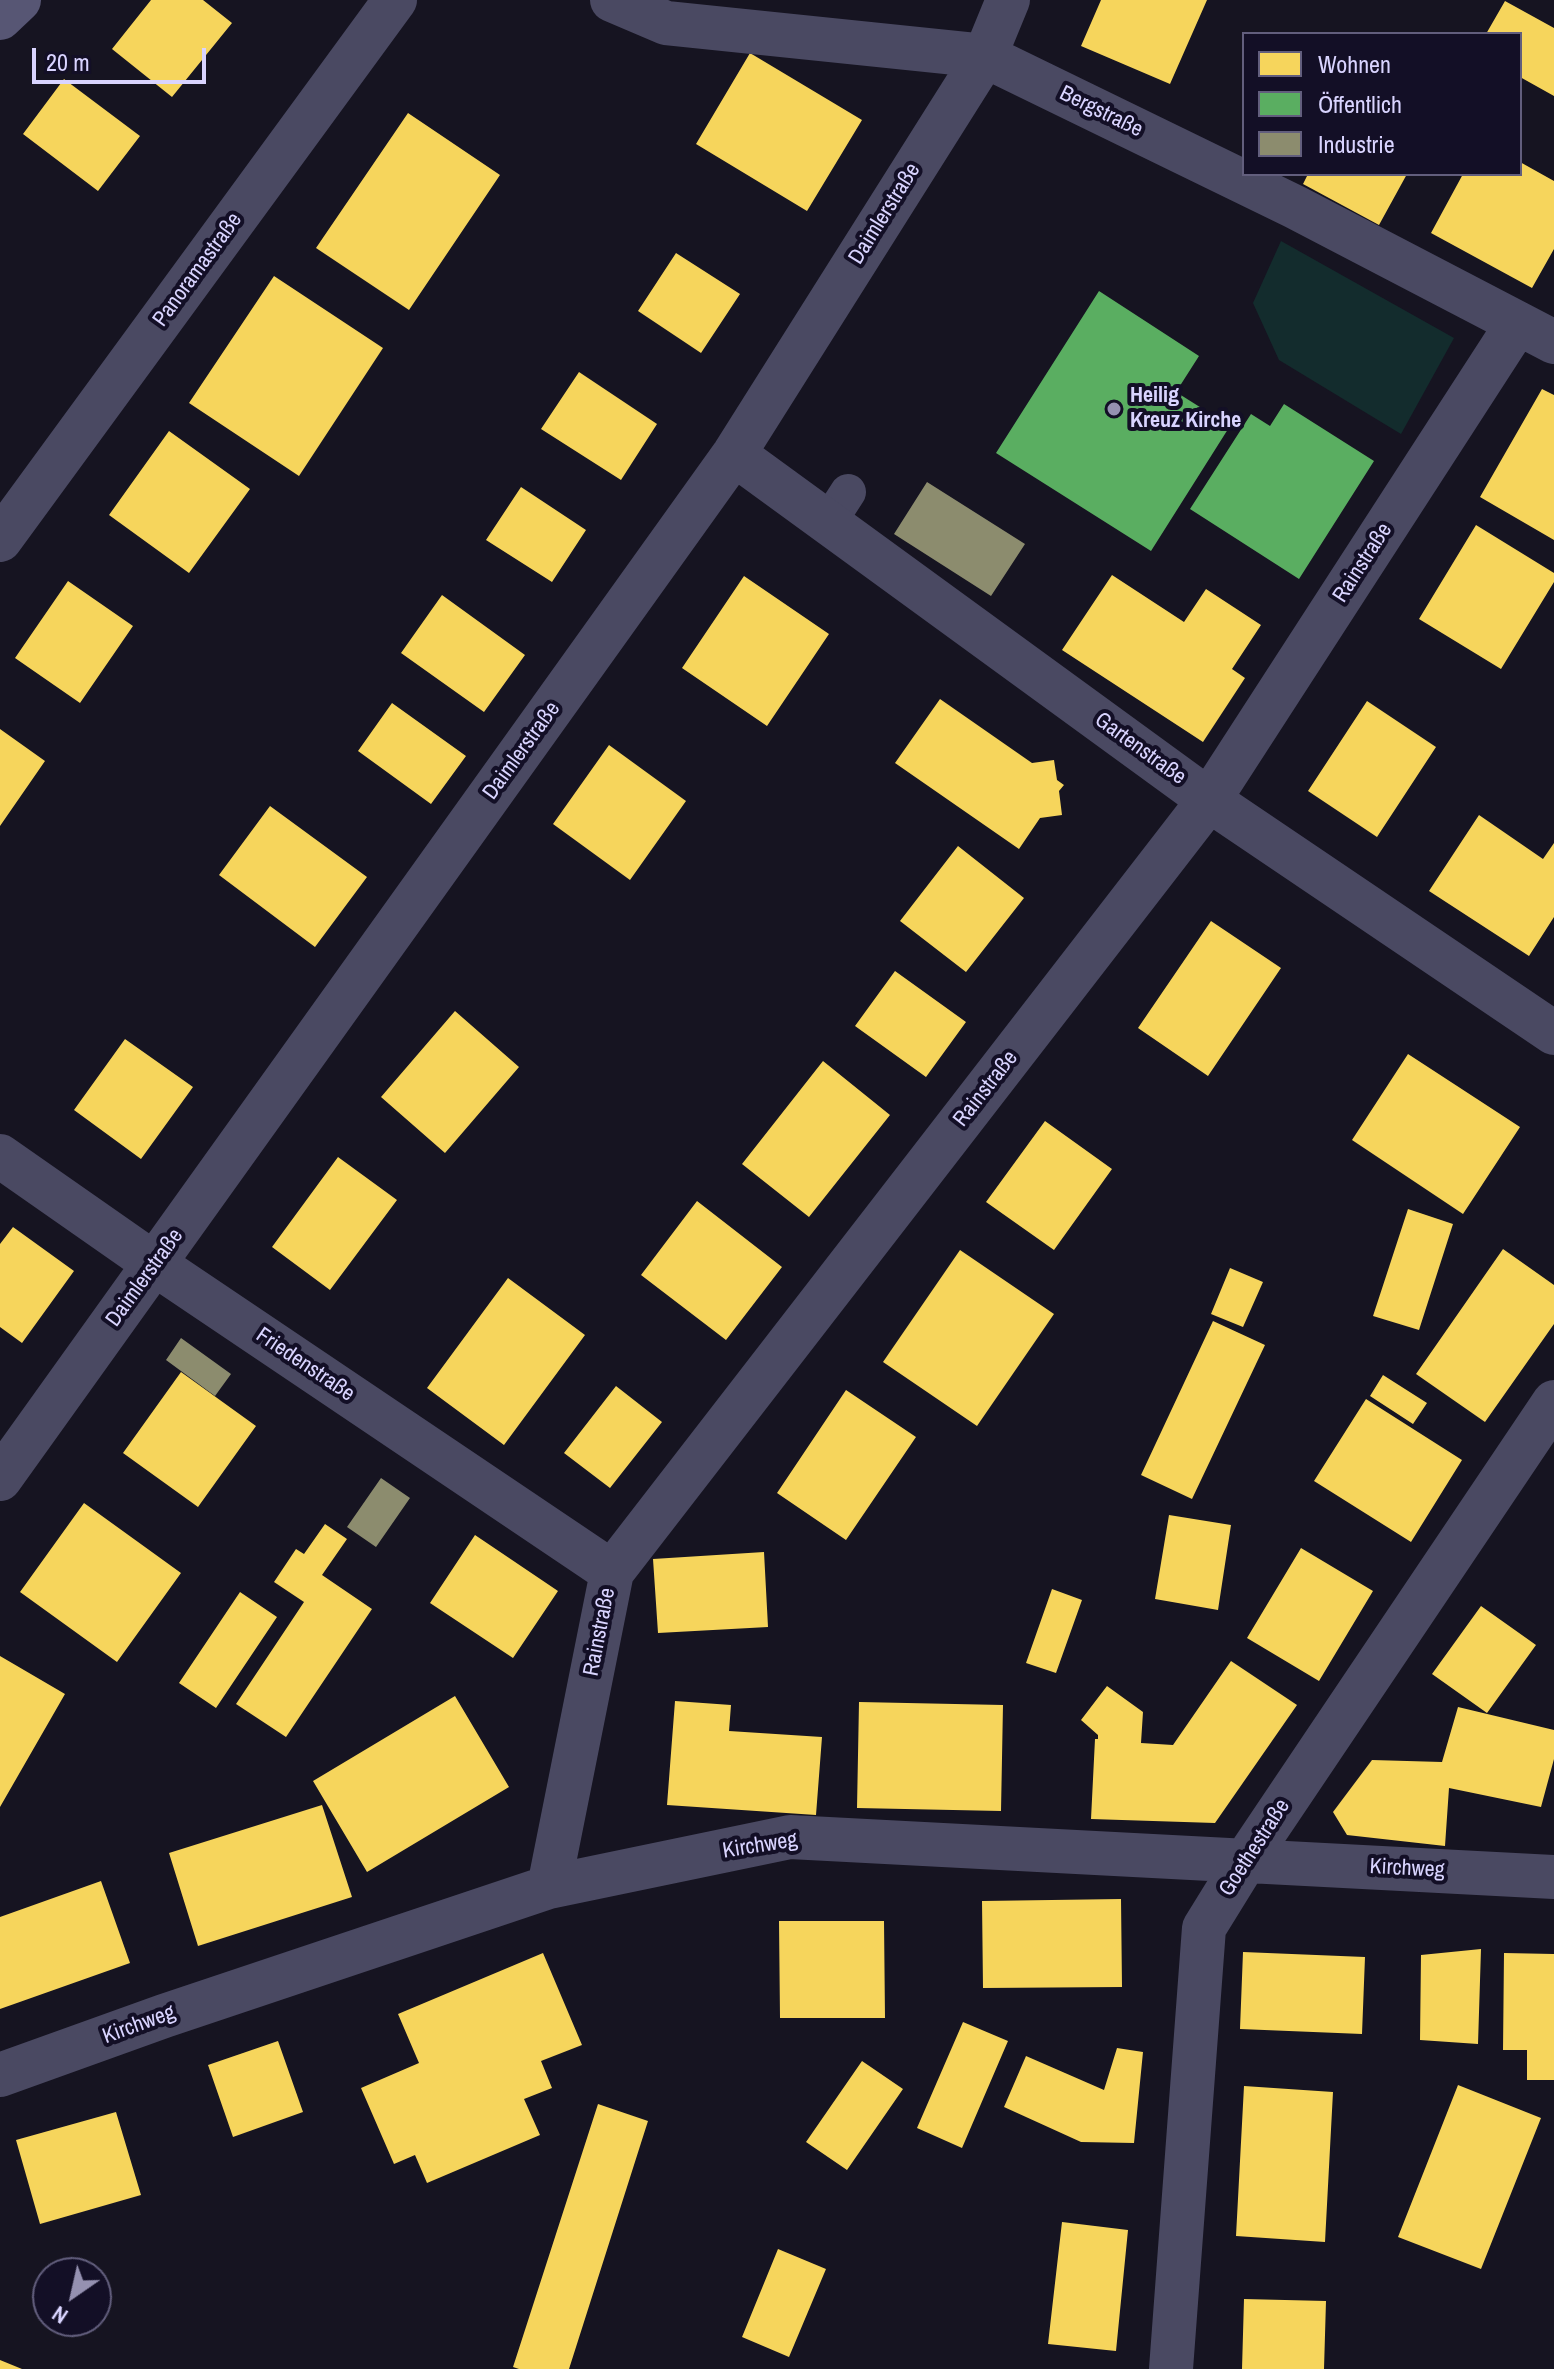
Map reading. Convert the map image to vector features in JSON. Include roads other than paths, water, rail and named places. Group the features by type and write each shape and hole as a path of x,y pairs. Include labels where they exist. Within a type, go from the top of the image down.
{"main road":[{"path":"0,18 19,0"}],"street":[{"name":"Panoramastraße","path":"0,540 395,0"},
{"name":"Bergstraße","path":"612,0 666,23 985,56 1295,207 1536,333"},
{"name":"Daimlerstraße","path":"0,1479 734,454 985,56 1008,0"},
{"name":"Rainstraße","path":"549,1887 612,1572 1209,800 1536,333"},
{"name":"Gartenstraße","path":"734,454 838,508 1209,800 1554,1033"},
{"name":"Friedenstraße","path":"0,1156 156,1265 612,1572"},
{"name":"Goethestraße","path":"1171,2369 1204,1928 1246,1860 1554,1402"},
{"name":"Kirchweg","path":"0,2075 179,2011 549,1887 790,1837 1554,1877"}],"place":[{"name":"Heilig Kreuz Kirche","path":"1114,409"}]}
